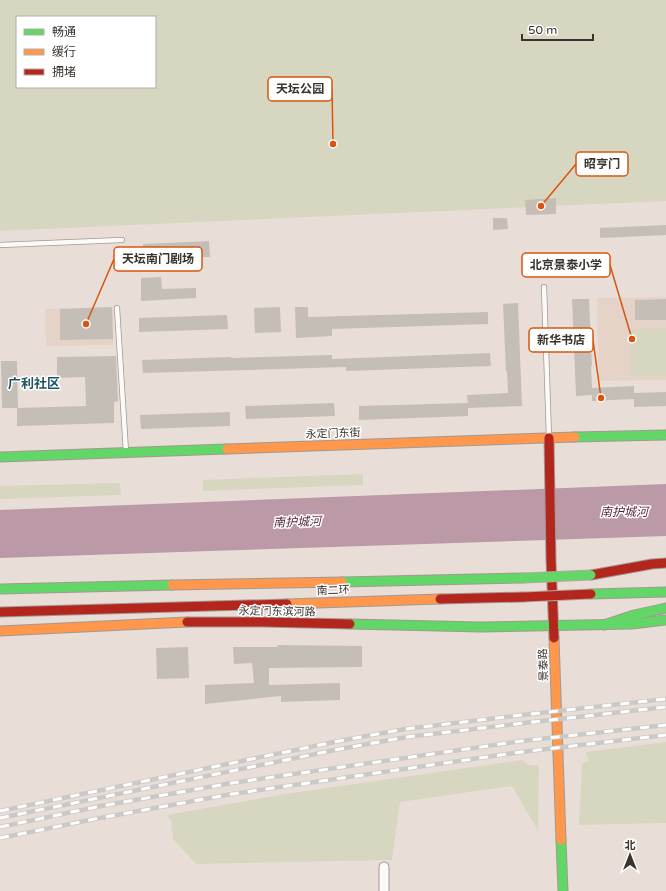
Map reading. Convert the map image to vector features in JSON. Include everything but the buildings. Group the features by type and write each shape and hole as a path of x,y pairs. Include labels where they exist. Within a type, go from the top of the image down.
{"main road":[{"name":"永定门东街","path":"0,457 666,435"},
{"name":"景泰路","path":"549,438 563,891"},
{"path":"591,574 666,563"},
{"name":"南二环","path":"0,589 524,578 591,574 651,574"},
{"name":"南二环","path":"0,612 666,592"},
{"path":"604,625 634,615 666,608"},
{"path":"604,625 638,624 666,620"},
{"name":"永定门东滨河路","path":"0,631 186,622 263,622 481,627 604,625"}],"street":[{"path":"384,867 384,891"}],"lane":[{"path":"0,244 122,240"},
{"path":"544,287 549,438"},
{"path":"117,308 126,452"}],"shaded area":[{"path":"666,297 666,380 599,381 597,298"},
{"path":"113,307 113,345 46,346 45,309"}],"green space":[{"path":"0,0 666,0 666,201 0,231"},
{"path":"666,328 666,376 631,377 630,329"},
{"path":"363,474 363,485 203,491 203,480"},
{"path":"120,483 121,495 0,499 0,486"},
{"path":"666,742 666,823 579,825 582,763 588,761 586,752"},
{"path":"522,760 529,765 539,766 538,831 512,786 400,802 392,860 196,864 173,839 171,821 167,815 285,794"}],"water":[{"name":"南护城河","path":"666,484 666,536 0,558 0,510"}],"railway":[{"path":"0,811 339,741 405,729 666,699"},
{"path":"0,818 340,749 407,737 666,707"},
{"path":"0,827 101,806 232,783 522,741 666,725"},
{"path":"0,838 232,794 521,752 666,735"}],"traffic: fast":[{"path":"575,437 666,435"},
{"path":"0,457 227,449"},
{"path":"524,578 591,575"},
{"path":"342,582 524,578"},
{"path":"0,589 172,585"},
{"path":"591,594 666,592"},
{"path":"604,625 634,615 666,608"},
{"path":"350,624 481,627 632,624 666,620"},
{"path":"561,840 563,891"}],"traffic: slow":[{"path":"227,449 575,437"},
{"path":"172,585 342,582"},
{"path":"287,604 440,599"},
{"path":"0,631 187,622"},
{"path":"554,638 561,840"}],"traffic: jam":[{"path":"549,438 554,638"},
{"path":"591,575 652,564 666,563"},
{"path":"524,597 591,594"},
{"path":"440,599 524,597"},
{"path":"0,612 287,604"},
{"path":"187,622 350,624"}],"place":[{"name":"天坛公园","path":"333,144"},
{"name":"昭亨门","path":"541,206"},
{"name":"天坛南门剧场","path":"86,324"},
{"name":"北京景泰小学","path":"632,339"},
{"name":"新华书店","path":"601,398"}],"district":[{"name":"广利社区","path":"34,383"}]}
